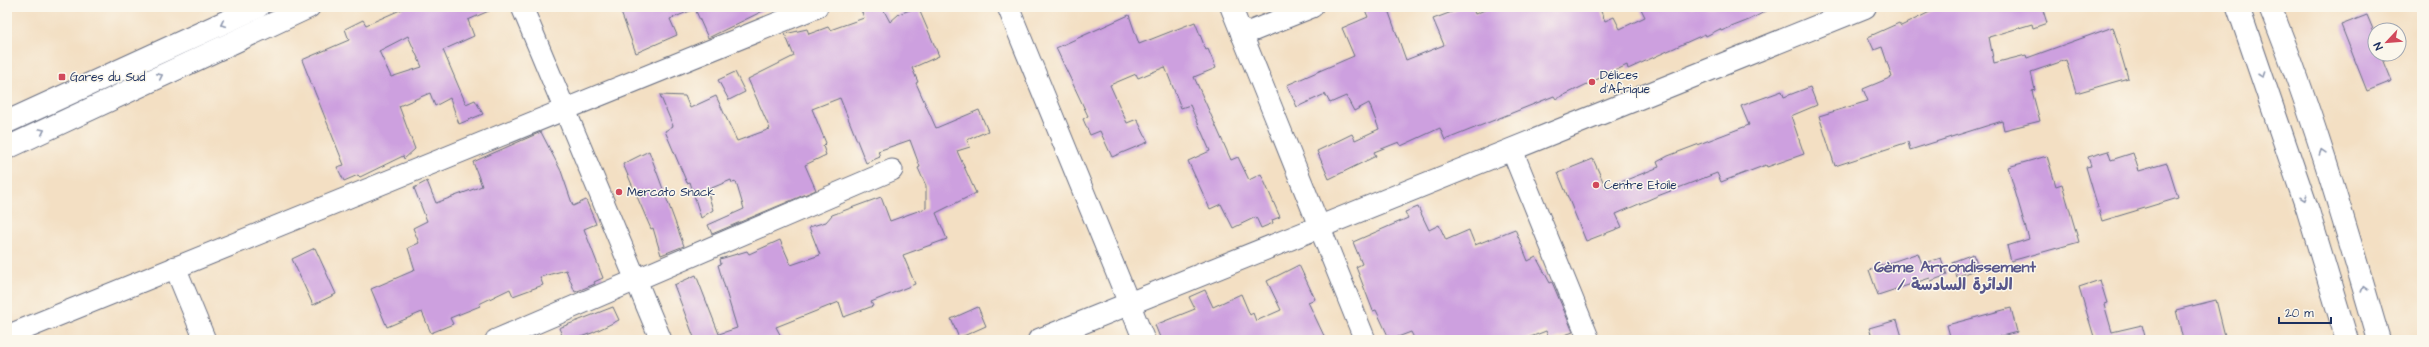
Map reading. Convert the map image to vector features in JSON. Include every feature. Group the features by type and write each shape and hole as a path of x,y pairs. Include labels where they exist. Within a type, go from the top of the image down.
{"main road":[{"path":"7,122 258,7"},
{"path":"7,148 309,7"},
{"path":"1039,340 1865,7"},
{"path":"2229,7 2250,38"},
{"path":"2238,7 2250,38 2308,211 2347,340"},
{"path":"2270,7 2290,55 2338,201 2379,340"},
{"path":"2279,7 2290,55"}],"street":[{"path":"522,7 661,340"},
{"path":"7,336 565,108 817,7"},
{"path":"1008,7 1144,340"},
{"path":"1231,7 1365,340"},
{"path":"1242,35 1312,7"},
{"path":"1512,150 1589,340"},
{"path":"496,340 637,281 892,170"},
{"path":"175,267 205,340"}],"building":[{"path":"407,7 498,7 468,20 474,36 443,50 466,104 475,100 483,114 459,124 450,98 435,106 430,93 399,106 415,149 404,159 403,156 360,177 358,175 344,181 337,167 344,165 302,60 349,40 345,29 363,20 366,25","holes":["408,36 422,67 391,77 379,51"]},
{"path":"619,7 771,7 708,38 695,9 670,19 677,35 636,53"},
{"path":"860,7 882,7 890,22 899,14 918,7 939,56 912,68 918,82 916,83 936,128 979,110 988,131 967,140 970,147 957,151 976,193 936,213 947,239 903,255 915,284 871,302 873,306 844,317 839,302 776,327 783,340 695,340 674,285 696,275 719,334 737,328 718,265 721,264 720,259 747,251 749,254 780,240 791,265 820,255 809,227 826,222 832,215 881,197 890,221 926,208 926,186 918,168 920,167 910,140 878,151 880,157 866,163 840,98 812,109 826,143 823,146 826,155 805,165 816,190 712,234 708,225 744,209 736,182 732,183 731,180 707,190 713,210 701,218 690,182 687,183 665,131 673,126 660,95 685,96 690,108 716,96 737,141 770,129 748,79 794,56 785,34 807,29 809,34 828,27 830,30 864,18"},
{"path":"1373,7 1387,7 1406,60 1444,45 1433,19 1465,7 1472,7 1475,14 1492,7 1599,7 1605,21 1614,17 1620,29 1645,17 1640,7 1774,7 1749,20 1721,31 1720,29 1706,36 1705,34 1628,69 1627,65 1556,99 1554,96 1445,140 1440,128 1401,146 1399,142 1374,152 1376,156 1329,179 1317,151 1352,134 1355,140 1379,129 1369,103 1354,111 1346,96 1330,103 1325,94 1297,107 1287,85 1354,56 1342,28 1368,17 1365,10"},
{"path":"1940,7 2042,7 2047,23 2033,28 2032,24 1989,37 1994,63 2026,55 2027,58 2113,27 2128,78 2076,93 2066,60 2031,72 2035,90 2032,91 2040,121 2004,130 2002,121 1910,150 1908,142 1835,166 1819,116 1868,101 1863,89 1892,77 1882,47 1874,50 1868,37 1899,23 1901,26"},
{"path":"1129,15 1139,44 1195,22 1206,50 1208,49 1216,68 1194,77 1231,160 1238,157 1249,180 1261,174 1280,217 1272,220 1273,223 1261,228 1256,217 1233,228 1221,204 1210,209 1188,161 1210,151 1190,105 1181,108 1165,67 1138,78 1136,74 1110,85 1127,123 1137,119 1148,142 1112,157 1100,131 1090,135 1083,119 1088,116 1056,48"},
{"path":"2367,15 2370,22 2367,22 2367,62 2384,62 2392,81 2367,91 2341,25"},
{"path":"735,72 745,92 729,100 718,80"},
{"path":"1810,87 1817,105 1791,116 1804,154 1767,167 1766,165 1721,182 1717,173 1655,197 1616,214 1622,227 1586,241 1558,173 1593,159 1606,188 1659,167 1657,162 1668,156 1749,125 1741,106 1782,91 1784,97"},
{"path":"541,132 561,171 573,206 586,200 596,224 584,229 603,278 594,282 595,284 575,292 566,270 540,277 543,285 513,296 510,289 479,304 480,306 450,318 453,324 431,333 422,312 387,327 371,289 415,270 408,248 419,243 413,228 427,221 414,188 427,181 436,203 482,186 473,162"},
{"path":"649,151 684,246 661,255 653,228 651,229 623,164"},
{"path":"2108,151 2111,160 2133,153 2139,171 2167,163 2178,198 2102,221 2086,167 2091,166 2088,157"},
{"path":"2047,156 2056,186 2062,184 2079,242 2011,261 2007,246 2029,239 2008,167"},
{"path":"1418,207 1429,230 1439,225 1446,240 1469,230 1475,245 1515,229 1528,261 1536,257 1550,283 1552,282 1573,332 1552,340 1550,340 1546,331 1523,340 1415,340 1411,332 1390,340 1376,310 1373,311 1356,267 1362,264 1353,242 1408,218 1405,212"},
{"path":"315,248 336,294 313,305 292,259"},
{"path":"1918,253 1922,264 1941,258 1947,275 1931,281 1930,278 1878,295 1869,270"},
{"path":"1973,254 1979,268 1957,277 1952,262"},
{"path":"1299,265 1315,299 1308,302 1326,340 1161,340 1155,325 1195,309 1189,297 1205,290 1213,307 1241,294 1250,315 1253,313 1256,321 1281,310 1267,281"},
{"path":"2100,280 2107,303 2104,304 2112,332 2142,325 2146,340 2095,340 2079,287"},
{"path":"2216,300 2226,340 2183,340 2176,310"},
{"path":"613,307 619,320 592,333 572,340 564,340 559,328"},
{"path":"978,307 986,326 959,338 951,319"},
{"path":"2011,308 2017,332 1986,340 1951,340 1947,325"},
{"path":"1897,320 1903,340 1873,340 1869,328"}],"place":[{"name":"Gares du Sud","path":"62,77"},
{"name":"Délices d'Afrique","path":"1592,82"},
{"name":"Centre Etoile","path":"1596,185"},
{"name":"Mercato Snack","path":"619,192"}],"district":[{"name":"6ème Arrondissement / الدائرة السادسة","path":"1955,275"}]}
